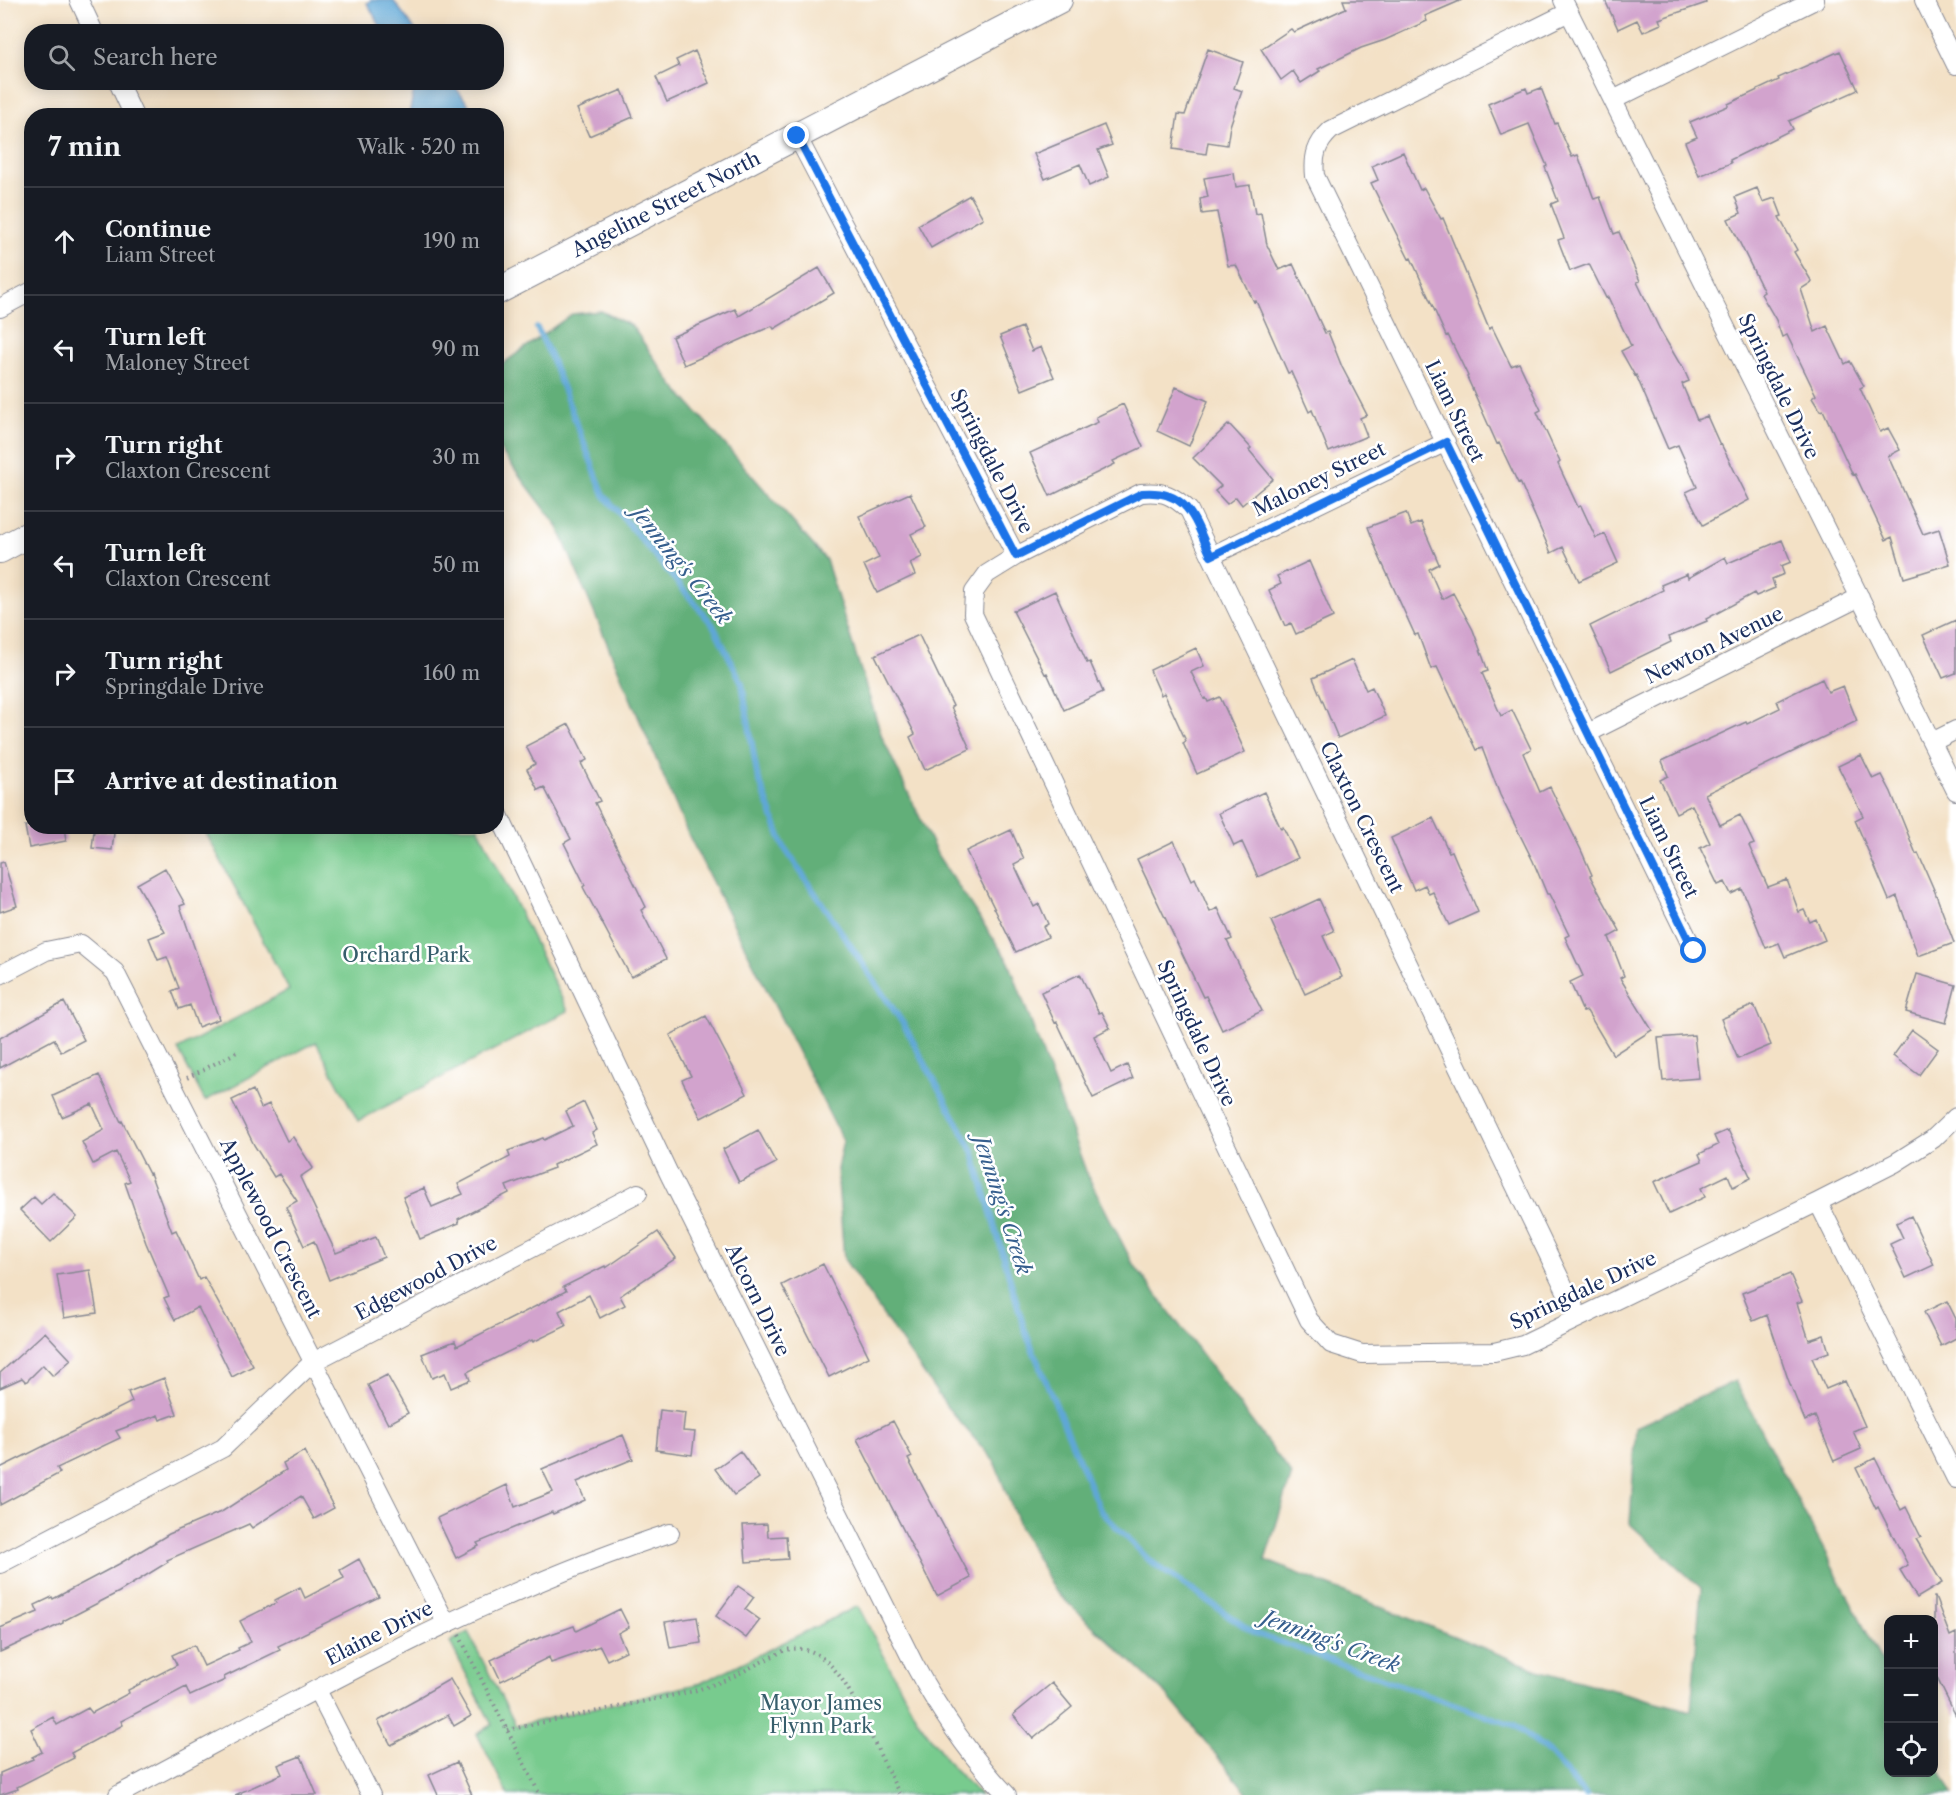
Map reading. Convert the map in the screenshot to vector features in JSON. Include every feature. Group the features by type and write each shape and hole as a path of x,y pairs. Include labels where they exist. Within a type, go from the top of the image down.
{"main road":[{"name":"Angeline Street North","path":"504,288 1059,0"},
{"path":"0,550 24,537"}],"street":[{"path":"79,0 90,24"},
{"path":"1613,100 1815,0"},
{"path":"1924,0 1956,65"},
{"name":"Springdale Drive","path":"1566,6 1956,791"},
{"name":"Liam Street","path":"1566,6 1331,130 1316,150 1315,176 1694,951"},
{"path":"122,90 130,108"},
{"name":"Springdale Drive","path":"797,136 1016,556 987,574 974,592 973,614 1309,1320 1331,1344 1362,1354 1494,1352 1523,1345 1818,1202 1895,1162 1933,1139 1956,1117"},
{"path":"0,308 24,295"},
{"name":"Maloney Street","path":"1211,556 1446,442"},
{"name":"Claxton Crescent","path":"1016,556 1142,493 1158,492 1174,497 1189,510 1579,1318"},
{"name":"Newton Avenue","path":"1588,733 1860,597"},
{"path":"1932,742 1956,730"},
{"name":"Alcorn Drive","path":"504,826 670,1176 914,1664 953,1731 1007,1795"},
{"name":"Applewood Crescent","path":"0,975 46,951 81,944 115,972 313,1362 449,1622"},
{"name":"Edgewood Drive","path":"0,1564 223,1448 313,1362 638,1193"},
{"path":"1818,1202 1950,1455 1956,1479"},
{"name":"Elaine Drive","path":"118,1795 449,1622 615,1551 670,1533"},
{"path":"317,1690 371,1795"}],"path":[{"path":"173,1085 237,1052"},
{"path":"449,1622 540,1795"},
{"path":"507,1731 694,1691 726,1680 783,1651 794,1647 803,1648 824,1658 842,1679 900,1795"}],"green space":[{"path":"601,311 632,326 673,385 826,560 882,737 938,856 1009,962 1087,1174 1132,1262 1292,1475 1265,1560 1538,1670 1691,1711 1701,1588 1630,1524 1636,1427 1735,1381 1884,1664 1884,1777 1938,1777 1938,1765 1953,1795 1249,1795 1167,1695 1054,1590 1020,1528 994,1461 947,1407 844,1259 837,1169 843,1141 687,832 557,525 504,455 504,363 572,314"},
{"name":"Orchard Park","path":"207,834 481,834 568,1011 358,1121 316,1042 205,1101 178,1049 289,990"},
{"name":"Mayor James Flynn Park","path":"858,1606 917,1719 953,1768 980,1795 508,1795 477,1734 492,1725 450,1642 468,1632 516,1726 701,1683"}],"water":[{"path":"371,0 393,0 411,24 379,24 367,3"},
{"path":"414,90 457,90 469,105 468,108 410,108"}],"building":[{"path":"1343,0 1462,0 1425,16 1427,21 1361,48 1318,69 1320,71 1301,83 1293,71 1281,80 1261,49 1291,29 1294,32 1346,8"},
{"path":"1605,0 1705,0 1706,3 1659,19 1661,24 1643,32 1637,20 1618,29"},
{"path":"1208,49 1243,62 1234,88 1242,91 1230,126 1227,145 1208,142 1206,154 1173,149 1178,114 1185,115"},
{"path":"695,51 709,83 667,102 656,77 679,66 676,60"},
{"path":"1840,51 1858,90 1789,121 1793,129 1730,160 1731,163 1699,176 1685,142 1697,137 1690,122 1728,106 1779,80 1778,78"},
{"path":"1526,88 1528,93 1541,88 1555,124 1557,123 1572,157 1578,155 1594,199 1600,197 1614,234 1619,232 1640,281 1637,282 1660,330 1682,365 1689,381 1682,384 1697,420 1707,416 1749,500 1703,525 1686,492 1697,487 1678,445 1668,449 1636,375 1621,351 1631,346 1608,297 1606,298 1589,264 1570,271 1558,240 1564,238 1551,204 1558,201 1545,167 1547,166 1529,124 1501,135 1488,104"},
{"path":"622,90 633,117 589,136 577,109"},
{"path":"1104,125 1112,145 1098,150 1109,177 1089,186 1080,164 1045,179 1034,154"},
{"path":"1403,152 1420,190 1424,188 1441,219 1443,218 1489,329 1492,327 1511,366 1519,363 1541,410 1537,412 1578,507 1581,506 1596,538 1605,534 1618,563 1579,581 1563,547 1551,553 1520,482 1518,483 1499,443 1497,444 1468,376 1448,335 1446,336 1411,258 1409,259 1371,183 1378,180 1372,166"},
{"path":"1234,173 1236,187 1250,185 1255,214 1261,213 1267,245 1279,270 1293,264 1367,415 1360,418 1367,436 1329,452 1312,410 1309,412 1291,372 1288,373 1256,301 1254,302 1236,265 1228,266 1217,212 1202,214 1200,199 1208,197 1204,178"},
{"path":"1757,188 1763,202 1775,198 1782,216 1779,217 1797,250 1794,252 1812,282 1801,289 1815,332 1827,326 1845,364 1850,361 1864,386 1860,388 1880,432 1888,428 1900,450 1888,456 1923,534 1939,529 1950,564 1904,578 1892,537 1886,540 1823,410 1820,411 1812,398 1816,395 1787,335 1782,337 1776,320 1761,294 1764,292 1728,219 1741,213 1735,197"},
{"path":"970,195 983,218 931,248 918,225"},
{"path":"819,268 834,293 774,329 772,326 684,365 672,337 735,309 739,316"},
{"path":"1022,327 1032,351 1041,347 1054,377 1022,390 1000,336"},
{"path":"1176,387 1208,401 1189,446 1157,431"},
{"path":"1123,404 1143,447 1113,461 1115,464 1050,496 1030,453 1098,422 1096,417"},
{"path":"1229,424 1251,448 1249,450 1273,479 1242,505 1236,497 1227,504 1215,491 1221,486 1193,458"},
{"path":"910,493 926,527 911,534 922,557 910,563 915,575 877,593 864,565 879,558 859,516"},
{"path":"1406,513 1411,526 1421,522 1439,564 1429,569 1442,599 1453,593 1473,630 1488,671 1482,673 1501,716 1512,710 1531,749 1523,753 1540,792 1550,787 1581,850 1592,875 1590,876 1620,931 1609,937 1624,976 1620,978 1652,1030 1613,1055 1587,1011 1583,1012 1570,982 1583,976 1565,937 1569,935 1500,795 1482,748 1476,750 1437,667 1431,669 1418,634 1415,635 1379,556 1368,527"},
{"path":"1782,540 1791,562 1781,566 1784,574 1772,579 1775,588 1756,596 1754,593 1706,619 1707,621 1669,637 1671,642 1611,671 1590,626 1663,590 1661,585 1687,574 1688,578 1725,557 1728,563"},
{"path":"1309,561 1333,617 1296,634 1291,623 1285,626 1269,590 1281,584 1277,576"},
{"path":"1055,591 1087,663 1090,662 1103,692 1064,710 1047,673 1045,674 1013,611"},
{"path":"1956,620 1956,673 1943,678 1923,635"},
{"path":"919,635 953,706 951,707 970,749 925,770 910,737 915,734 875,655"},
{"path":"1196,648 1204,666 1191,672 1204,699 1206,698 1208,702 1220,697 1245,752 1197,774 1183,743 1186,741 1164,693 1161,695 1150,670"},
{"path":"1352,660 1366,690 1372,687 1385,716 1338,738 1313,678"},
{"path":"1822,679 1828,692 1843,686 1857,721 1705,794 1720,825 1740,815 1754,844 1749,846 1768,887 1787,880 1799,912 1804,910 1810,922 1816,919 1825,940 1785,957 1779,943 1766,948 1742,889 1731,894 1725,882 1718,885 1700,848 1710,843 1692,805 1676,813 1660,780 1668,776 1662,761 1780,708 1777,701"},
{"path":"569,724 587,760 581,763 600,801 595,803 646,907 641,910 666,959 631,977 583,887 585,885 564,843 571,839 544,787 538,790 527,769 535,764 526,746"},
{"path":"1861,755 1873,779 1882,775 1891,792 1916,854 1918,853 1935,892 1954,943 1918,956 1897,896 1889,900 1855,820 1863,816 1838,766"},
{"path":"1264,792 1281,829 1283,827 1298,858 1258,877 1242,842 1234,846 1219,813"},
{"path":"1433,818 1449,852 1452,851 1478,912 1449,925 1433,892 1429,894 1425,885 1414,890 1391,838"},
{"path":"1011,830 1024,859 1014,864 1034,907 1039,904 1048,924 1043,927 1048,937 1016,952 966,851"},
{"path":"26,834 65,834 66,841 29,848"},
{"path":"94,834 114,834 112,850 92,848"},
{"path":"1174,841 1192,880 1195,878 1210,912 1218,908 1232,939 1227,941 1262,1011 1222,1030 1206,996 1203,997 1137,859"},
{"path":"4,862 17,906 0,912 0,863"},
{"path":"165,868 185,904 180,906 219,1019 198,1027 190,1005 179,1009 172,991 179,988 167,957 158,960 149,938 165,932 137,884"},
{"path":"1319,899 1334,931 1323,936 1342,977 1305,994 1271,921"},
{"path":"1080,974 1099,1013 1102,1012 1110,1028 1094,1036 1111,1073 1127,1065 1133,1079 1093,1098 1041,992"},
{"path":"1917,974 1956,985 1946,1023 1906,1012"},
{"path":"64,1002 84,1040 61,1052 54,1039 0,1068 0,1038"},
{"path":"1754,1005 1771,1045 1738,1059 1721,1019"},
{"path":"706,1016 747,1094 701,1118 682,1080 691,1076 670,1035"},
{"path":"1912,1030 1938,1049 1919,1075 1893,1056"},
{"path":"1694,1035 1699,1078 1663,1081 1658,1038"},
{"path":"99,1075 121,1122 150,1173 172,1232 176,1230 199,1280 204,1277 253,1366 232,1377 198,1307 175,1320 164,1298 169,1296 146,1243 125,1183 130,1181 116,1152 93,1164 82,1142 104,1130 92,1104 62,1117 53,1096"},
{"path":"253,1090 261,1108 269,1104 287,1141 293,1137 313,1168 300,1177 336,1253 376,1237 384,1257 329,1280 314,1241 304,1246 286,1207 297,1201 279,1174 274,1177 254,1145 232,1100"},
{"path":"584,1102 597,1130 592,1133 597,1144 553,1165 554,1168 506,1186 509,1193 458,1219 459,1223 420,1239 403,1197 424,1188 432,1207 463,1194 458,1184 510,1157 508,1151 543,1138 544,1140 573,1126 566,1111"},
{"path":"758,1130 776,1163 739,1182 723,1149"},
{"path":"1728,1130 1751,1178 1733,1187 1728,1175 1701,1188 1705,1197 1669,1214 1654,1182 1702,1161 1699,1154 1718,1145 1714,1136"},
{"path":"53,1193 77,1217 51,1242 20,1210 34,1197 41,1204"},
{"path":"1911,1216 1934,1265 1906,1278 1890,1244 1903,1238 1896,1223"},
{"path":"658,1232 676,1258 620,1296 625,1305 600,1318 589,1295 559,1311 566,1326 467,1372 470,1380 451,1388 445,1373 432,1378 422,1354 455,1341 457,1346 566,1291 563,1287 605,1266 606,1268"},
{"path":"823,1264 869,1357 829,1377 782,1285"},
{"path":"90,1270 97,1313 64,1318 57,1275"},
{"path":"1790,1274 1802,1301 1797,1303 1809,1340 1824,1335 1829,1352 1812,1358 1826,1389 1845,1381 1865,1426 1853,1431 1861,1449 1834,1461 1815,1416 1805,1421 1788,1379 1767,1315 1753,1321 1742,1293"},
{"path":"1947,1301 1956,1319 1956,1338 1941,1346 1924,1312"},
{"path":"45,1332 71,1360 53,1376 43,1365 26,1382 22,1378 0,1388 0,1373"},
{"path":"387,1375 408,1413 388,1424 368,1385"},
{"path":"164,1378 177,1414 160,1420 158,1415 116,1431 120,1438 57,1468 60,1473 0,1505 0,1468 132,1402 128,1392"},
{"path":"660,1410 685,1413 683,1431 695,1432 692,1455 656,1450"},
{"path":"893,1421 912,1457 908,1459 971,1578 937,1596 857,1439"},
{"path":"623,1435 633,1459 577,1482 585,1500 477,1543 479,1546 456,1558 437,1518 507,1485 515,1507 553,1492 542,1469"},
{"path":"304,1451 334,1508 314,1519 301,1496 252,1528 249,1524 167,1560 168,1562 119,1592 63,1623 0,1652 0,1628 38,1612 35,1605 52,1597 53,1599 169,1534 223,1511 286,1470 283,1463"},
{"path":"740,1451 759,1478 734,1495 715,1469"},
{"path":"1875,1458 1901,1510 1906,1507 1921,1537 1916,1539 1942,1583 1917,1598 1900,1570 1908,1565 1856,1468"},
{"path":"767,1524 768,1537 786,1536 788,1559 746,1562 743,1525"},
{"path":"359,1559 379,1597 278,1646 280,1650 224,1677 225,1680 190,1696 186,1687 121,1721 123,1725 71,1753 74,1758 17,1787 18,1789 0,1795 0,1773 33,1759 32,1757 42,1752 31,1729 53,1717 57,1725 88,1708 92,1713 129,1693 128,1690 177,1665 172,1655 194,1645 204,1666 239,1650 238,1648 251,1642 240,1621 276,1603 275,1600 300,1587 305,1598 344,1578 340,1570"},
{"path":"738,1586 754,1597 745,1609 760,1620 746,1638 716,1616"},
{"path":"1935,1597 1950,1636 1956,1633 1956,1716 1938,1680 1938,1615 1934,1615"},
{"path":"620,1609 629,1627 618,1633 626,1651 607,1660 600,1646 551,1663 549,1657 501,1681 491,1660 531,1641 574,1626 576,1631"},
{"path":"697,1617 701,1643 670,1648 665,1622"},
{"path":"450,1679 471,1716 454,1726 448,1715 391,1745 378,1721"},
{"path":"1052,1683 1072,1707 1033,1739 1013,1715"},
{"path":"301,1756 317,1795 235,1795 282,1774 278,1765"},
{"path":"457,1762 472,1795 438,1795 429,1775"}],"waterway":[{"name":"Jenning's Creek","path":"537,328 550,355 604,495 713,625 742,683 757,774 784,847 904,1025 973,1151 1025,1331 1100,1510 1150,1561 1254,1633 1513,1725 1548,1752 1585,1795"}],"route":[{"path":"797,136 1016,556 1142,493 1158,492 1174,497 1189,510 1211,556 1446,442 1694,951"}]}
